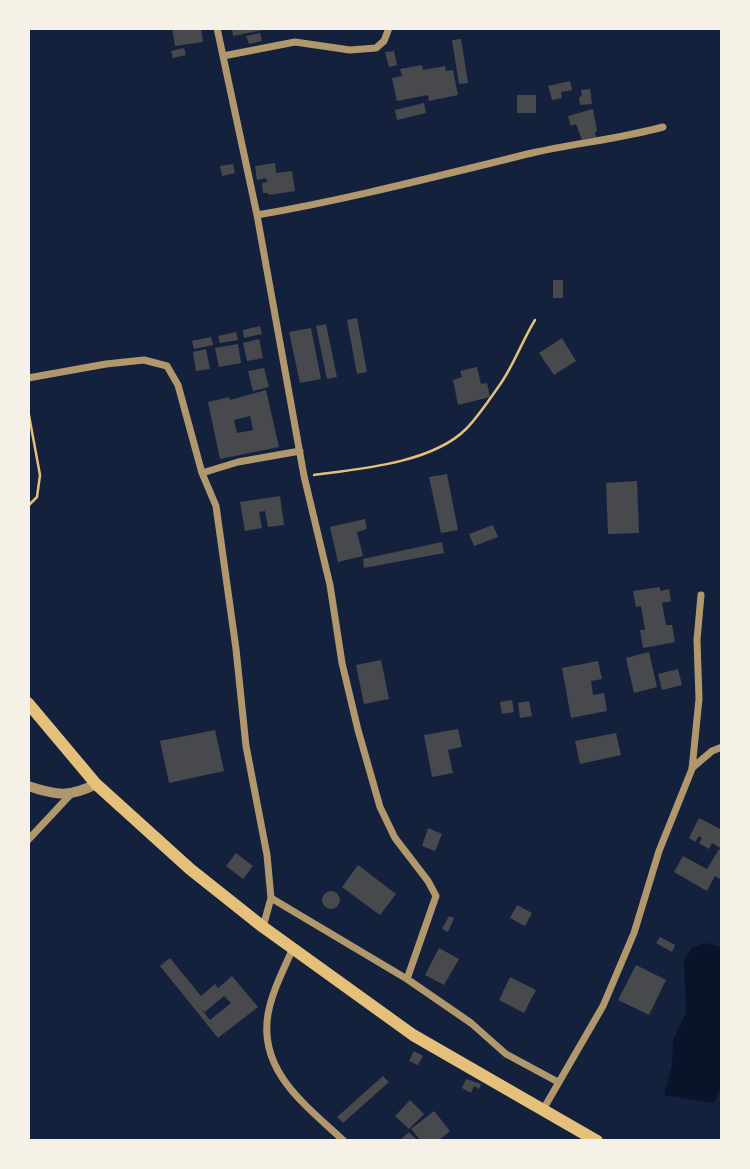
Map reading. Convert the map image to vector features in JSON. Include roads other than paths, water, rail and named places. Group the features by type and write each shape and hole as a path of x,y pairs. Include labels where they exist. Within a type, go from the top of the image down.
{"main road":[{"path":"28,703 96,784 190,869 263,927 413,1035 544,1108 597,1141"}],"street":[{"path":"217,28 257,215 304,477 330,585 345,676 380,807 395,838 428,881 436,896 407,979"},
{"path":"223,56 295,42 350,50 376,48 382,44 390,28"},
{"path":"257,215 351,198 535,153 607,141 663,127"},
{"path":"28,378 144,360 167,366 178,385 202,473 216,506 236,649 246,746 267,855 271,898 263,927"},
{"path":"202,473 238,462 300,451"},
{"path":"544,1108 603,1006 634,933 659,851 692,769 699,709 697,640 701,595"},
{"path":"692,769 712,751 722,747"},
{"path":"28,786 48,793 71,794 96,784"},
{"path":"28,840 71,794"},
{"path":"271,898 407,979 471,1023 506,1054 558,1082"},
{"path":"293,948 274,992 268,1014 266,1040 273,1061 295,1097 344,1141"}],"water":[{"path":"705,943 722,947 722,1084 714,1103 664,1095 672,1065 673,1040 686,1013 684,961 692,947"}]}
